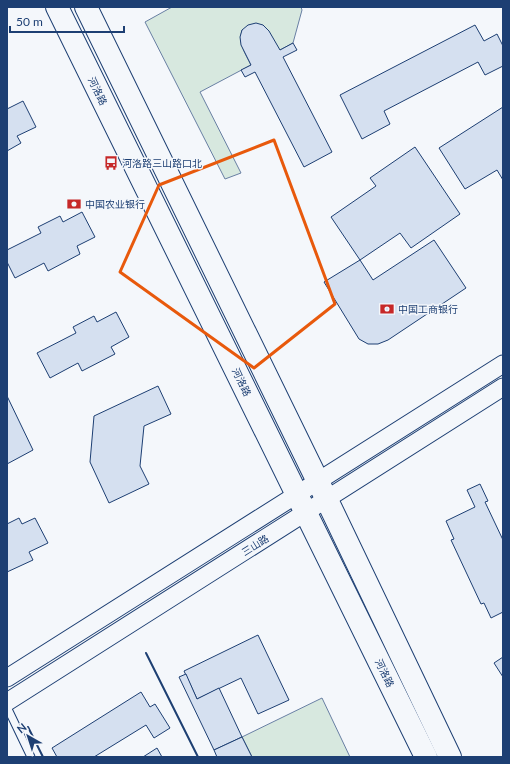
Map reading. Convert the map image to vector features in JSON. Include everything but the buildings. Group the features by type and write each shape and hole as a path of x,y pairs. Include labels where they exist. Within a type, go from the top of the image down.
{"main road":[{"name":"河洛路","path":"57,7 426,757"},
{"path":"86,7 323,491 450,757"}],"street":[{"name":"三山路","path":"323,491 503,364"},
{"name":"三山路","path":"7,678 323,491 503,387"},
{"name":"三山路","path":"7,702 302,504"}],"lane":[{"path":"7,707 31,757"}],"highlighted area":[{"path":"274,140 335,304 254,368 120,272 159,185"}],"shaded area":[{"path":"172,7 301,7 302,10 293,43 280,50 242,30 241,39 244,52 251,65 200,92 241,173 225,179 145,22"},
{"path":"322,698 350,757 252,757 242,737"}],"wall":[{"path":"146,653 198,757"},
{"path":"28,727 43,757"}],"place":[{"name":"河洛路三山路口北","path":"111,163"},
{"name":"中国农业银行","path":"74,204"},
{"name":"中国工商银行","path":"387,309"}]}
